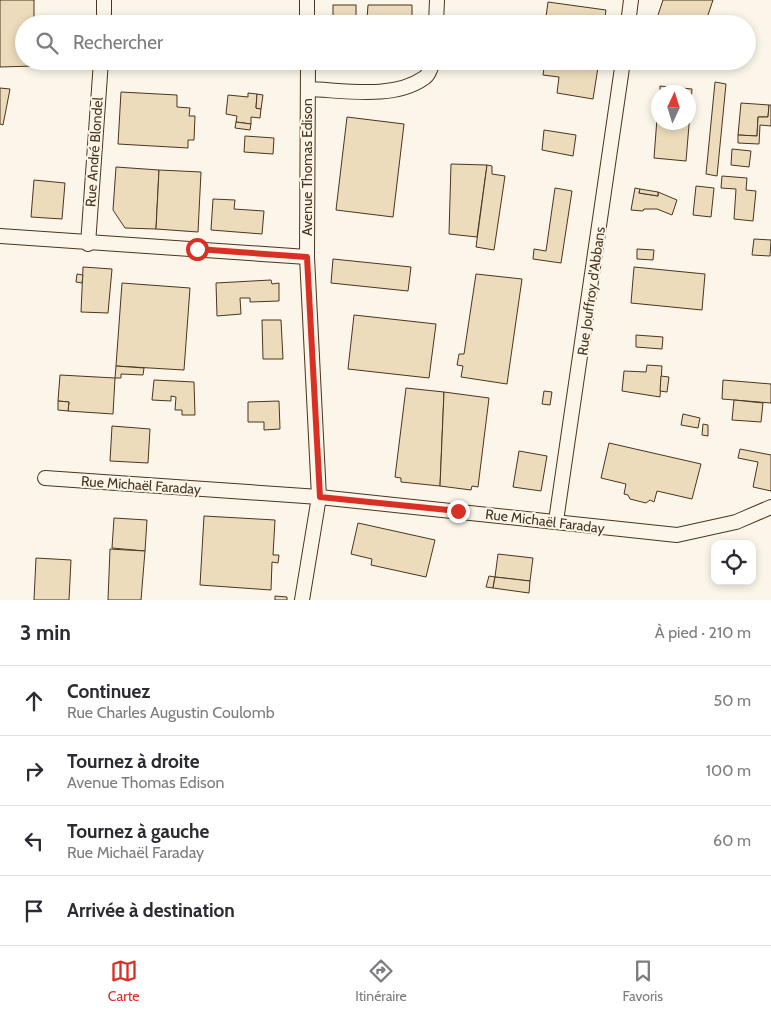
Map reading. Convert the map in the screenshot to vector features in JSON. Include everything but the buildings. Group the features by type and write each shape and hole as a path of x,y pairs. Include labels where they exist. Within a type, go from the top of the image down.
{"street":[{"path":"104,0 104,15"},
{"path":"307,0 307,15"},
{"path":"436,0 436,15"},
{"path":"629,15 631,0"},
{"name":"Rue André Blondel","path":"88,244 100,70"},
{"name":"Avenue Thomas Edison","path":"302,600 320,497 307,257 308,70"},
{"path":"308,89 378,90 404,88 426,77 429,70"},
{"name":"Rue Jouffroy d'Abbans","path":"556,521 599,238 622,70"},
{"path":"0,236 88,244 307,257"},
{"name":"Rue Michaël Faraday","path":"45,478 320,497 677,535 736,522 771,507"}],"route":[{"path":"197,249 307,257 320,497 458,511"}]}
